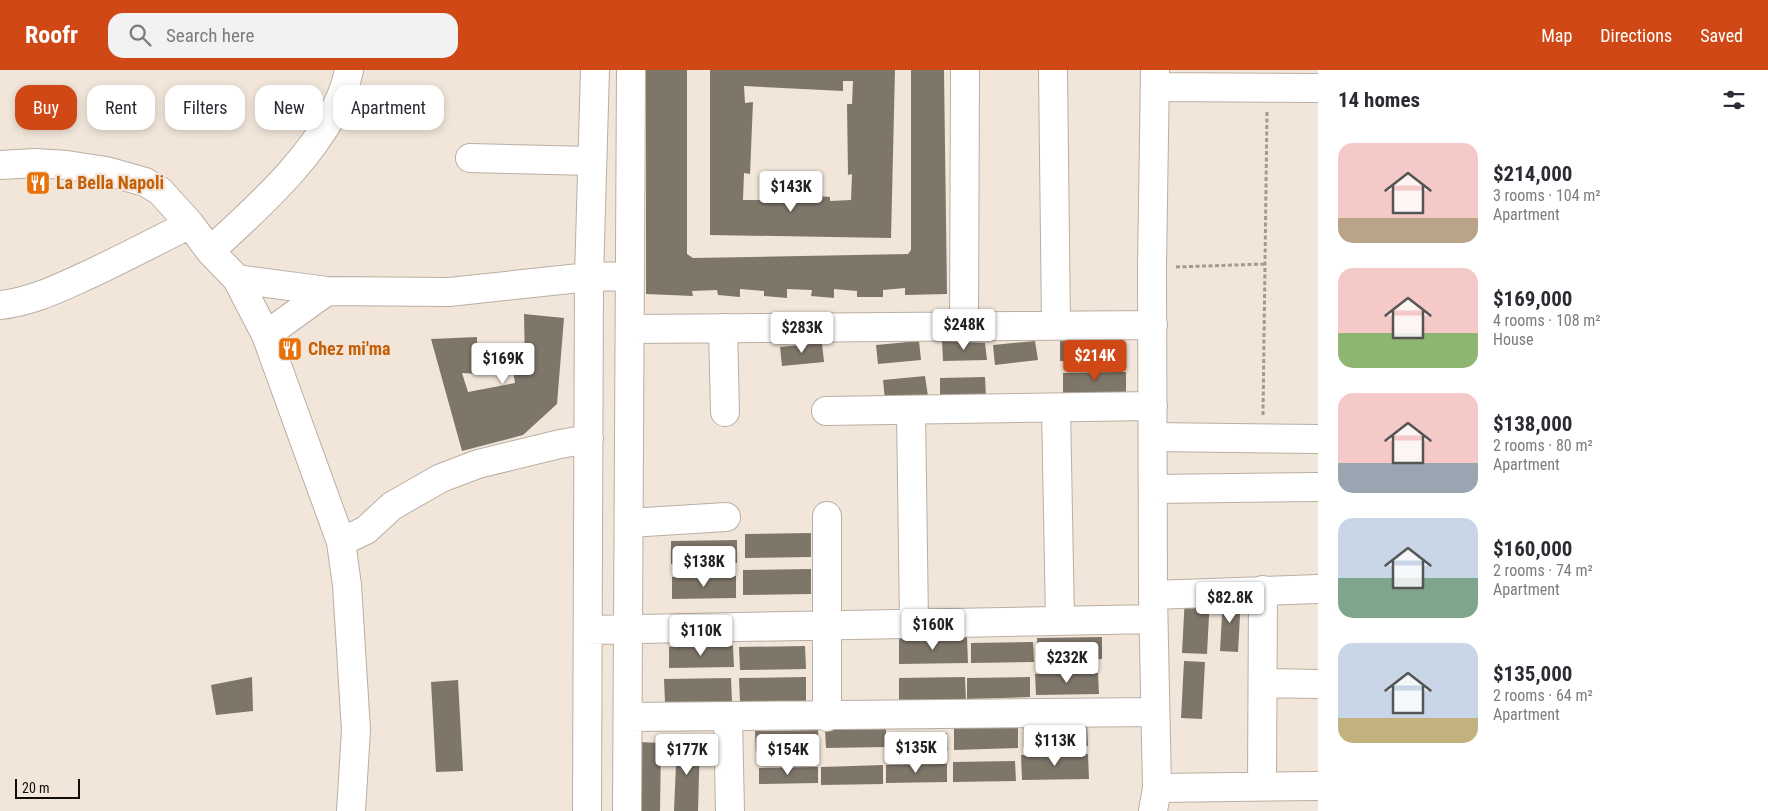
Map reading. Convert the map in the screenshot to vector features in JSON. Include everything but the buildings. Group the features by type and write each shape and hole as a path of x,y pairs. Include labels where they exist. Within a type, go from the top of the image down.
{"street":[{"path":"210,251 251,214 310,149 332,114 347,81 349,70"},
{"path":"588,811 589,277 595,70"},
{"path":"627,811 631,70"},
{"path":"964,325 965,70"},
{"path":"1053,70 1056,324"},
{"path":"1318,88 1268,89 1155,79 1152,267 1155,800 1262,786 1318,786"},
{"path":"470,158 592,161"},
{"path":"0,165 35,163 67,165 106,171 134,178 160,192 190,224 210,251 237,279 266,335 341,542 347,585 356,730 351,811"},
{"path":"0,305 19,303 68,284 145,248 190,224"},
{"path":"237,279 327,291 449,292 589,277 630,276"},
{"path":"266,335 327,291"},
{"path":"630,329 1056,324 1153,325"},
{"path":"723,328 725,412"},
{"path":"826,411 1153,406"},
{"path":"1056,408 1060,621"},
{"path":"911,410 914,623"},
{"path":"1153,437 1318,439"},
{"path":"341,542 366,530 392,506 441,478 478,464 589,439"},
{"path":"1153,489 1318,487"},
{"path":"827,516 827,716"},
{"path":"629,523 726,517"},
{"path":"589,630 1060,621 1263,590 1318,589"},
{"path":"1262,786 1263,590"},
{"path":"1263,683 1318,684"},
{"path":"628,717 1154,712"},
{"path":"728,717 730,811"}],"path":[{"path":"1262,438 1268,89"},
{"path":"1152,267 1265,264"}],"place":[{"name":"La Bella Napoli","path":"38,183"},
{"name":"Chez mi'ma","path":"290,349"}]}
